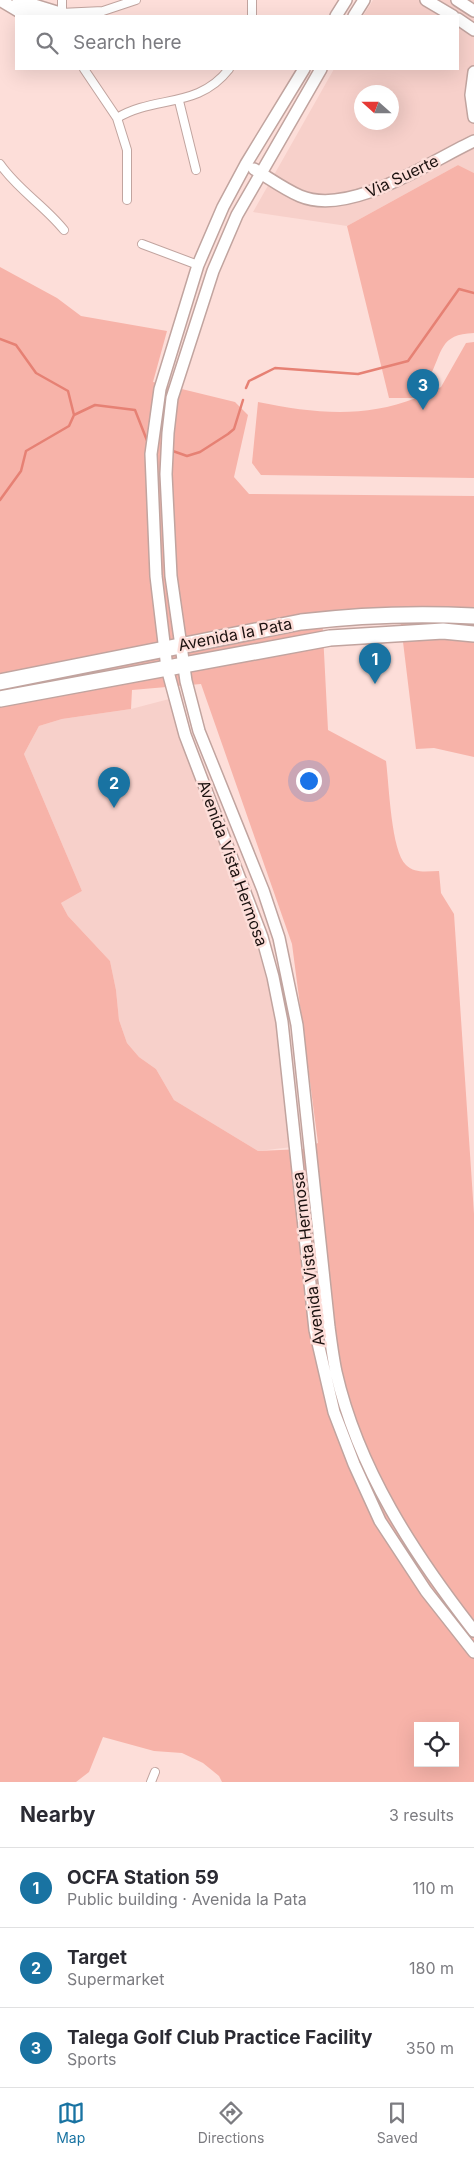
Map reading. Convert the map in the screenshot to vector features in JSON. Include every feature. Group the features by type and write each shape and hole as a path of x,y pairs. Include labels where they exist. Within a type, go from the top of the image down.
{"highway":[{"name":"Avenida la Pata","path":"0,682 172,646 301,622 346,616 400,614 474,616"},
{"name":"Avenida la Pata","path":"0,699 330,638 442,631 474,634"}],"main road":[{"path":"0,0 20,12 38,15"},
{"path":"18,0 57,15"},
{"path":"337,15 346,0"},
{"path":"355,15 364,0"},
{"path":"426,0 451,15"},
{"path":"457,0 474,11"},
{"path":"459,20 474,30"},
{"name":"Avenida Vista Hermosa","path":"303,70 246,164 223,207 198,265 160,389 152,431 150,461 152,528 185,734 241,878 273,977 282,1022 315,1330 334,1412 354,1464 380,1521 426,1591 474,1652"},
{"name":"Avenida Vista Hermosa","path":"172,646 166,474 170,417 177,380 212,271 237,215 260,172 320,70"},
{"path":"474,72 471,95 474,117"},
{"name":"Via Suerte","path":"246,164 300,196 322,200 339,200 366,194 474,141"},
{"name":"Avenida Vista Hermosa","path":"175,666 263,890 279,938 299,1038 329,1327 336,1372 344,1398 366,1460 394,1517 440,1587 474,1631"}],"street":[{"path":"62,0 57,15 103,10 136,0"},
{"path":"252,0 252,15"},
{"path":"85,70 117,118 127,150 128,200"},
{"path":"117,118 140,107 180,101 212,86 228,70"},
{"path":"180,101 196,170"},
{"path":"0,164 12,181 53,216 64,230"},
{"path":"142,244 198,265"},
{"path":"151,1782 155,1772"}],"shaded area":[{"path":"373,0 474,0 474,173 458,165 347,226 253,212 333,70 459,70 459,15 364,15"},
{"path":"458,165 474,173 474,333 463,334 448,341 440,353 428,381 417,398 441,387 466,343 474,342 474,478 261,475 252,463 258,402 298,409 337,412 376,409 416,398 389,398 347,226"},
{"path":"0,267 57,298 81,316 167,331 153,382 235,402 248,415 234,477 249,494 474,496 474,757 434,748 416,749 399,609 368,608 322,614 328,730 386,761 394,832 401,857 406,865 413,870 439,871 441,893 454,914 474,1214 474,1782 222,1782 219,1776 203,1763 182,1753 154,1751 103,1737 89,1772 76,1782 0,1782","holes":["201,684 292,944 318,1143 303,1149 258,1151 174,1100 156,1069 139,1057 127,1043 119,1020 116,990 110,961 68,916 61,903 82,891 24,754 39,726 62,719 131,709 132,690"]},
{"path":"173,698 242,892 278,1020 292,1147 258,1151 174,1100 156,1069 139,1057 127,1043 119,1020 116,990 110,961 68,916 61,903 82,891 24,754 39,726 62,719 131,709"}],"waterway":[{"path":"246,388 249,381 275,368 358,374 408,361 459,289 474,293"},
{"path":"0,339 16,345 36,373 68,391 74,415 95,405 135,410 148,443"},
{"path":"170,450 187,456 200,452 228,434 234,429 243,400"},
{"path":"0,500 21,471 26,451 69,426 74,415"}],"place":[{"name":"Talega Golf Club Practice Facility","path":"423,410"},
{"name":"OCFA Station 59","path":"375,684"},
{"name":"Target","path":"114,808"}]}
